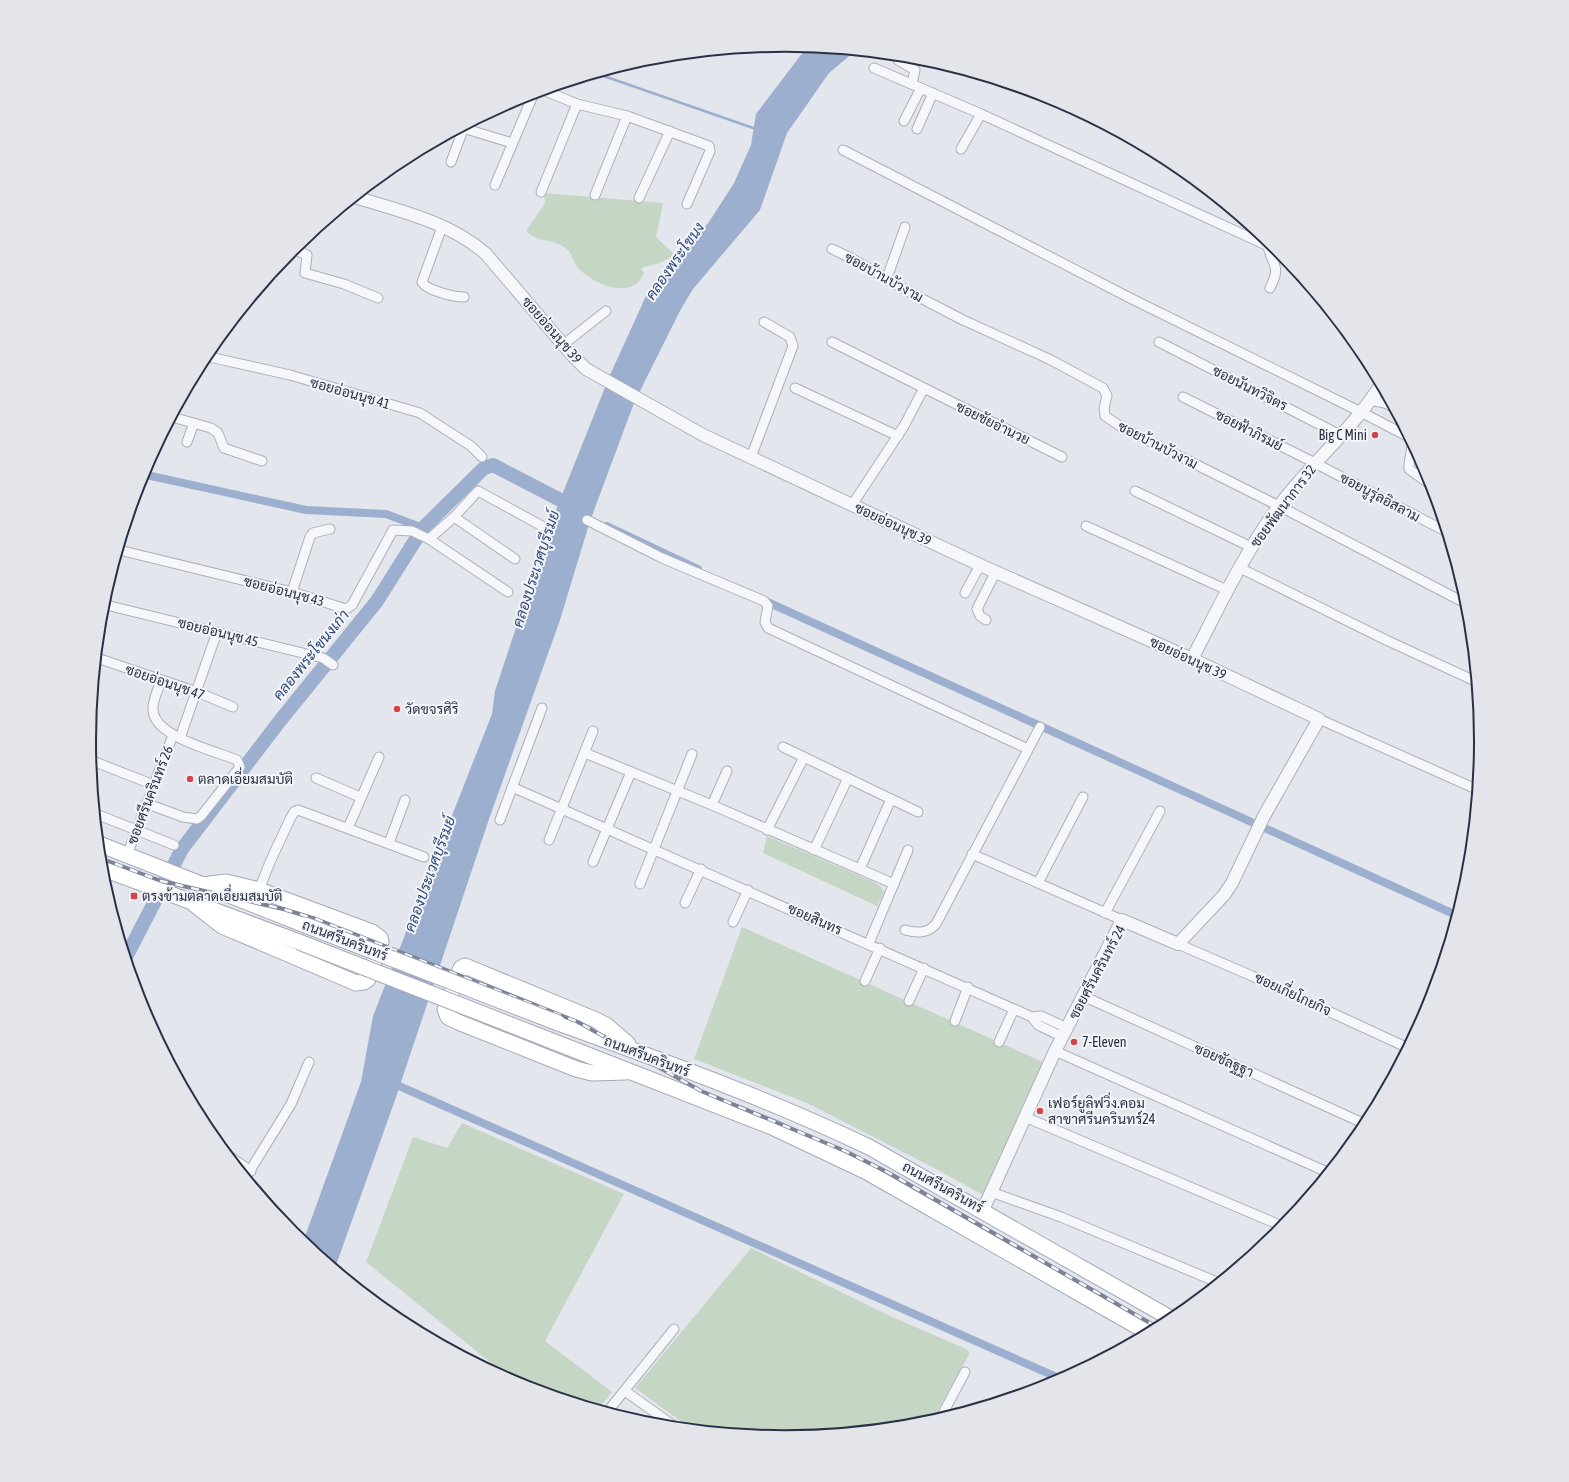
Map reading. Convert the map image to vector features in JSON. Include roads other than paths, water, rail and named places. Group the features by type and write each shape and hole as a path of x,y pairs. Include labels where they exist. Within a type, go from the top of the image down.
{"main road":[{"name":"ถนนศรีนครินทร์","path":"104,846 558,1023 637,1051 823,1125 869,1147 983,1210 1165,1315"},
{"name":"ถนนศรีนครินทร์","path":"108,871 299,942 772,1127 867,1172 1143,1329"},
{"path":"194,904 222,926 356,983 364,982 368,979 381,942 376,935 259,890 223,882 202,885"},
{"path":"630,1072 605,1074 576,1069 458,1022 448,1017 445,1009 461,968 465,966 596,1020 606,1025 637,1051"}],"street":[{"path":"902,62 915,70 912,84"},
{"path":"874,68 981,114 1259,242"},
{"path":"904,121 921,88"},
{"path":"551,93 577,104 627,116 706,144 710,148 687,204"},
{"path":"917,129 933,93"},
{"path":"495,185 531,101"},
{"path":"541,192 577,104"},
{"path":"961,149 981,114"},
{"path":"595,195 627,116"},
{"path":"468,129 512,143"},
{"path":"639,198 670,131"},
{"path":"451,162 461,133"},
{"path":"843,150 1132,299 1400,432"},
{"name":"ซอยอ่อนนุช 39","path":"360,198 414,215 472,242 486,254 586,369 687,427 980,565 1192,659 1319,719 1472,787"},
{"path":"442,227 422,282 427,288 456,297 464,297"},
{"path":"887,278 905,227"},
{"name":"ซอยบ้านบัวงาม","path":"832,249 963,320 1049,359 1098,386 1106,392 1107,396 1104,408 1106,416 1123,428 1279,506 1458,599"},
{"path":"1269,251 1276,266 1276,273 1270,288"},
{"path":"299,252 307,255 305,273 344,284 378,298"},
{"path":"564,344 606,311"},
{"path":"751,457 794,346 790,338 764,322"},
{"name":"ซอยชัยอำนวย","path":"832,342 1062,457"},
{"name":"ซอยนันทวิจิตร","path":"1159,342 1340,435"},
{"name":"ซอยอ่อนนุช 41","path":"212,358 290,375 420,413 465,442 482,457"},
{"path":"795,388 898,436"},
{"path":"852,505 898,436 924,388"},
{"name":"ซอยพัฒนาการ 32","path":"1192,659 1251,547 1279,506 1361,412 1377,390"},
{"name":"ซอยฟ้าภิรมย์","path":"1183,397 1315,463"},
{"path":"1369,400 1384,403"},
{"path":"176,418 210,428 218,433 224,448 262,460"},
{"path":"187,442 194,423"},
{"path":"1410,454 1408,464 1410,470 1421,478"},
{"name":"ซอยนูรุ่ลอิสลาม","path":"1315,463 1439,528"},
{"path":"425,537 454,517 478,491 542,526"},
{"path":"1135,491 1251,547"},
{"path":"454,517 515,559"},
{"path":"587,520 662,558 764,601 768,606 765,622 768,628 1028,749"},
{"path":"1086,526 1227,590"},
{"path":"292,592 310,537 313,533 330,529"},
{"name":"ซอยอ่อนนุช 43","path":"123,551 292,592 349,608 393,530 412,531 425,537 508,592"},
{"path":"965,594 980,565"},
{"path":"1240,568 1386,640 1470,679"},
{"path":"986,620 980,616 977,609 996,571"},
{"name":"ซอยอ่อนนุช 45","path":"109,606 217,632 328,662"},
{"name":"ซอยศรีนครินทร์ 26","path":"128,855 154,785 197,692 217,632"},
{"name":"ซอยอ่อนนุช 47","path":"100,659 197,692 233,707"},
{"path":"148,804 184,817 197,819 240,767 238,760 176,736 156,722 153,709 161,680"},
{"path":"500,820 542,708"},
{"path":"1178,944 1224,895 1232,883 1261,821 1319,719"},
{"path":"905,930 917,933 925,932 931,930 936,924 1040,727"},
{"path":"549,840 593,731"},
{"path":"783,747 918,812"},
{"path":"585,753 712,805 894,884"},
{"path":"640,884 653,848 692,754"},
{"path":"348,828 360,797 379,757"},
{"path":"768,830 804,757"},
{"path":"96,763 154,785"},
{"path":"712,805 727,771"},
{"path":"593,862 632,772"},
{"path":"316,778 360,797"},
{"path":"814,850 848,778"},
{"name":"ซอยสินทร","path":"512,787 968,987 1032,1017 1038,1025 1065,1033"},
{"path":"1038,883 1083,797"},
{"path":"860,869 891,799"},
{"path":"389,843 405,800"},
{"path":"259,890 290,819 296,811 301,810 424,857"},
{"path":"1106,913 1160,811"},
{"path":"100,815 174,845"},
{"path":"868,943 908,850"},
{"path":"972,854 1122,920"},
{"path":"685,903 701,869"},
{"path":"733,922 748,890"},
{"name":"ซอยศรีนครินทร์ 24","path":"983,1210 1055,1051 1122,920 1178,944"},
{"name":"ซอยเกี่ยโกยกิจ","path":"1178,944 1259,979 1402,1045"},
{"path":"866,981 880,948"},
{"path":"909,1001 924,968"},
{"path":"954,1021 968,987"},
{"name":"ซอยชัลฐฐา","path":"1083,996 1359,1121"},
{"path":"999,1042 1014,1008"},
{"path":"1055,1051 1323,1170"},
{"path":"249,1174 291,1104 309,1062"},
{"path":"1025,1117 1276,1224"},
{"path":"991,1192 1061,1217 1213,1280"},
{"path":"610,1408 674,1329"},
{"path":"944,1411 965,1372"},
{"path":"624,1391 664,1419"}],"water":[{"name":"คลองประเวศบุรีรมย์","path":"803,52 850,55 829,73 787,133 760,210 693,289 681,309 634,403 590,521 560,620 488,822 394,1103 336,1264 305,1236 361,1082 373,1016 492,714 495,691 550,525 610,375 646,296 709,222 734,183 751,145 756,114"}],"waterway":[{"path":"603,76 756,129"},
{"name":"คลองพระโขนงเก่า","path":"129,952 182,849 279,722 377,601 423,528 484,468 493,465 572,506 573,502"},
{"path":"149,475 306,510 386,514 423,528"},
{"path":"607,526 698,569"},
{"path":"763,600 1451,913"},
{"path":"390,1082 1053,1376"}],"railway":[{"path":"106,860 161,881 283,909 316,919 578,1022 701,1091 845,1151 889,1173 1151,1324"}],"place":[{"name":"Big C Mini","path":"1375,435"},
{"name":"วัดขจรศิริ","path":"397,709"},
{"name":"ตลาดเอี่ยมสมบัติ","path":"190,779"},
{"name":"ตรงข้ามตลาดเอี่ยมสมบัติ","path":"134,896"},
{"name":"7-Eleven","path":"1074,1042"},
{"name":"เฟอร์ยูลิฟวิ่ง.คอม สาขาศรีนครินทร์24","path":"1040,1111"}],"water label":[{"name":"คลองพระโขนง","path":"675,261"}]}
